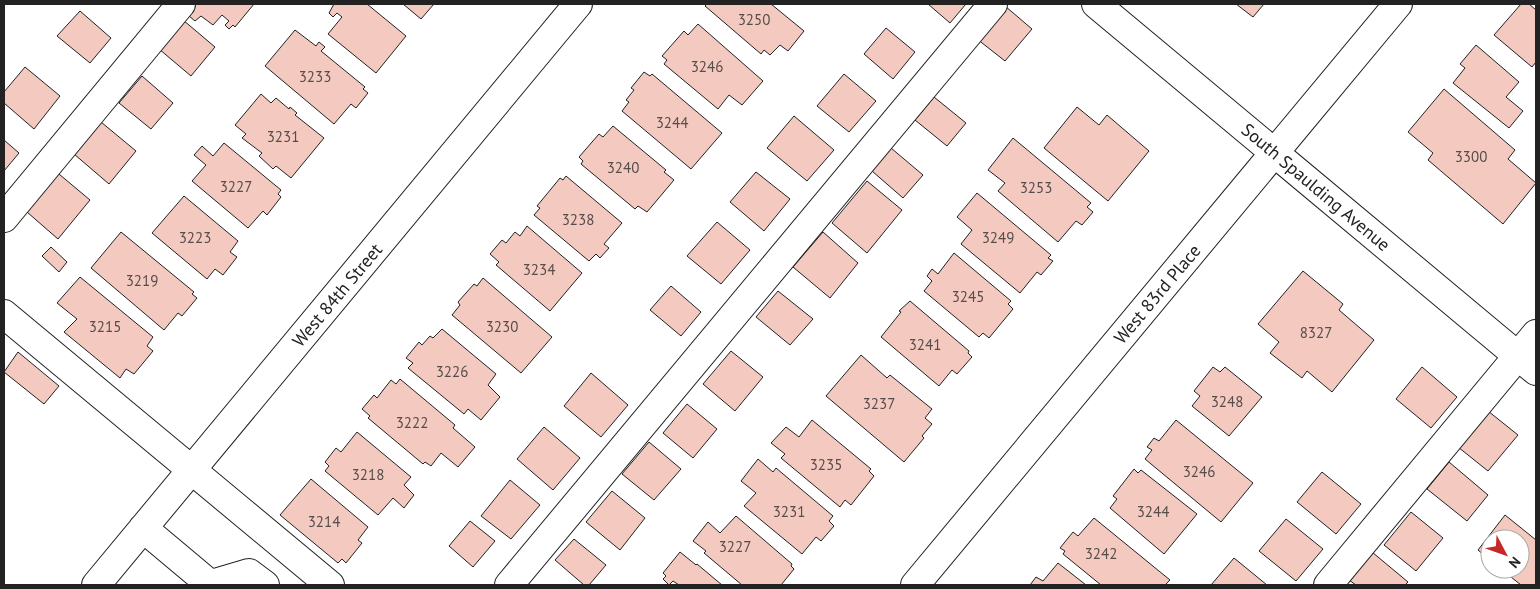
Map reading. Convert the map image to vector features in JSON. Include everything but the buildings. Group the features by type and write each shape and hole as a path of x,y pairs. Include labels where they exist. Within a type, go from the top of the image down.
{"street":[{"path":"4,218 181,4"},
{"name":"West 84th Street","path":"96,585 578,4"},
{"path":"509,585 992,4"},
{"name":"South Spaulding Avenue","path":"1096,4 1527,363"},
{"name":"West 83rd Place","path":"915,585 1398,4"},
{"path":"4,314 330,585"},
{"path":"1328,585 1527,363 1536,334"},
{"path":"143,528 212,585 249,573 265,585"}]}
